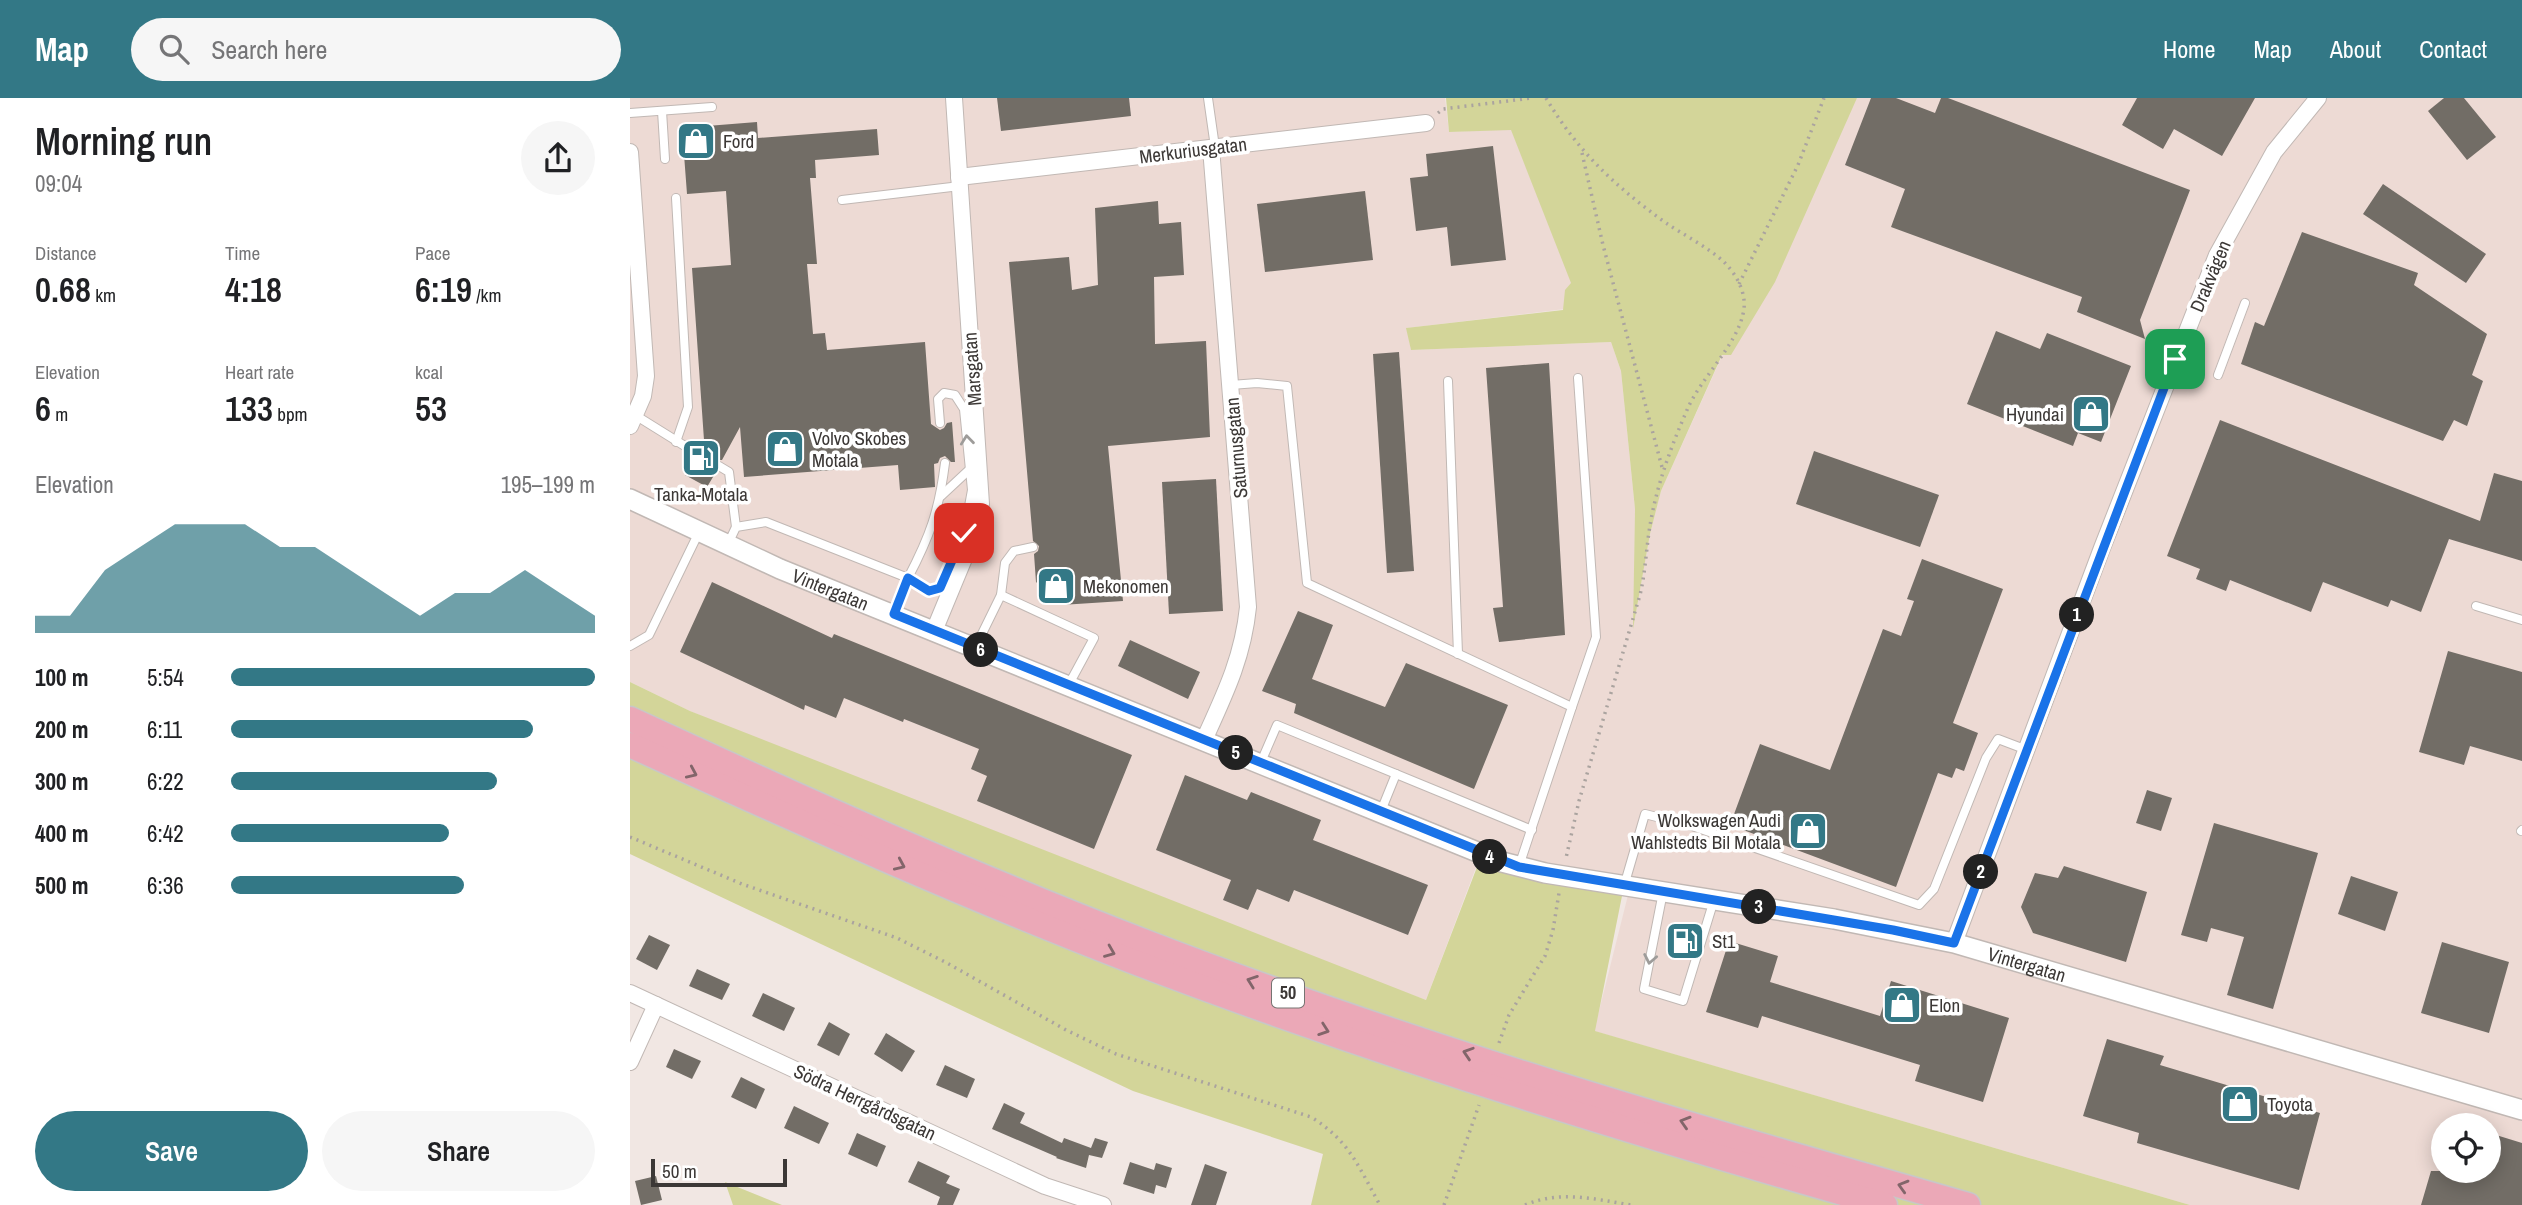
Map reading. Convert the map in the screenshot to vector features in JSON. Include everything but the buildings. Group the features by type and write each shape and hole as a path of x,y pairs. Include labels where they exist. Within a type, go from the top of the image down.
{"highway":[{"name":"50","path":"630,719 974,873 1143,941 1258,983 1587,1092 1968,1205"},
{"name":"50","path":"630,745 964,894 1186,981 1579,1114 1885,1205"}],"street":[{"name":"Marsgatan","path":"934,631 975,532 981,504 954,98"},
{"name":"Drakvägen","path":"1954,943 2111,524 2217,255 2246,198 2274,152 2318,98"},
{"name":"Merkuriusgatan","path":"960,181 1426,123"},
{"name":"Saturnusgatan","path":"1204,740 1238,663 1248,607 1213,148"},
{"path":"630,152 646,376 643,396 633,421"},
{"name":"Vintergatan","path":"630,499 699,532 732,536 780,569 1519,867 1881,928 1954,943 2522,1111"},
{"name":"Södra Herrgårdsgatan","path":"630,993 1045,1186 1103,1205"},
{"path":"630,1062 656,1005"}],"lane":[{"path":"1209,98 1213,148"},
{"path":"630,113 712,107"},
{"path":"662,111 664,159"},
{"path":"842,200 960,181"},
{"path":"676,198 688,407 676,442"},
{"path":"2218,375 2245,303"},
{"path":"1519,867 1596,637 1578,378"},
{"path":"1448,381 1458,653"},
{"path":"1231,385 1257,383 1287,386 1307,583 1572,707"},
{"path":"719,466 729,471 732,536 766,522 908,578 929,591 940,588 964,533 972,490 964,409 955,395 944,393 938,399 940,423"},
{"path":"633,421 696,453"},
{"path":"894,614 908,578 930,537 941,496 945,463"},
{"path":"941,496 970,469"},
{"path":"630,646 649,635 699,532"},
{"path":"975,648 1001,594 1005,563 1014,551 1033,547"},
{"path":"1001,594 1094,638 1068,686"},
{"path":"2476,606 2522,620"},
{"path":"1261,764 1277,725 1532,830"},
{"path":"1624,886 1645,814 1692,826 1919,905 1934,889 1986,758 1998,739 2027,750"},
{"path":"1381,811 1396,774"},
{"path":"1663,892 1644,989 1683,1001 1714,900"}],"path":[{"path":"1426,123 1443,109 1532,98"},
{"path":"1497,1049 1509,1014 1545,956 1553,930 1579,801 1640,595 1649,531 1664,473 1688,406 1743,317 1745,301 1739,284 1723,261 1641,205 1598,169 1582,151 1546,98"},
{"path":"1739,284 1798,165 1824,98"},
{"path":"1582,151 1603,244 1664,473"},
{"path":"630,837 742,884 897,939 1116,1054 1311,1117 1334,1133 1352,1153 1380,1205"},
{"path":"1444,1205 1482,1096"},
{"path":"1525,1205 1548,1197 1562,1196 1631,1205"}],"shaded area":[{"path":"630,98 1445,98 1449,132 1511,129 1581,307 1407,328 1411,350 1611,342 1621,371 1635,509 1634,623 1650,534 1661,491 1726,347 1857,98 2522,98 2522,1205 2190,1205 1594,1031 1630,887 1481,854 1426,1000 1029,856 690,711 630,682"}],"green space":[{"path":"1446,98 1857,98 1775,282 1731,355 1722,355 1661,491 1650,534 1633,629 1635,509 1621,371 1611,342 1411,350 1406,328 1563,310 1565,290 1571,283 1511,130 1449,132"},
{"path":"630,682 690,711 1426,1000 1482,854 1624,886 1595,1031 2190,1205 1311,1205 1323,1154 1133,1091 630,854"},
{"path":"725,1182 782,1205 733,1205"}],"place":[{"name":"Ford","path":"696,141"},
{"name":"Hyundai","path":"2091,414"},
{"name":"Volvo Skobes Motala","path":"785,449"},
{"name":"Tanka-Motala","path":"701,458"},
{"name":"Mekonomen","path":"1056,586"},
{"name":"Wolkswagen Audi Wahlstedts Bil Motala","path":"1808,831"},
{"name":"St1","path":"1685,941"},
{"name":"Elon","path":"1902,1005"},
{"name":"Toyota","path":"2240,1104"}],"route":[{"path":"964,533 940,588 929,591 908,578 894,614 1502,862 1562,876 1834,919 1954,943 2175,359"}]}
